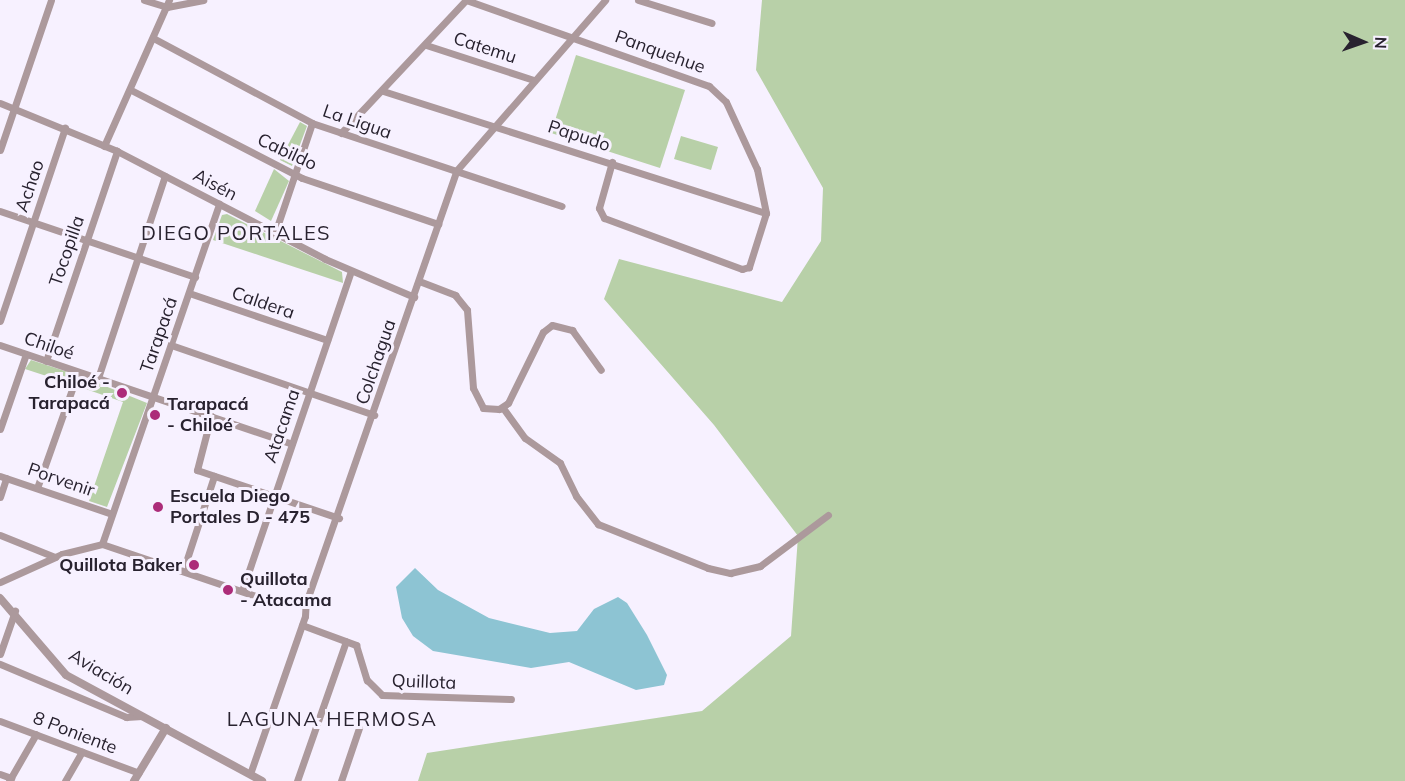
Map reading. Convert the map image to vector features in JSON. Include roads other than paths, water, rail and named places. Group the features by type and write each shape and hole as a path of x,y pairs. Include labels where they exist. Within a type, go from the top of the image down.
{"street":[{"path":"0,150 51,0"},
{"path":"144,0 168,3 203,0"},
{"path":"341,133 466,0"},
{"name":"Panquehue","path":"466,0 710,86 726,102 757,169 766,213"},
{"name":"Colchagua","path":"250,774 302,626 306,599 316,586 456,171 605,0"},
{"path":"638,0 712,23"},
{"path":"104,146 155,39 168,3"},
{"name":"La Ligua","path":"155,39 312,123 562,206"},
{"name":"Catemu","path":"426,45 534,80"},
{"name":"Cabildo","path":"131,90 295,175 438,224"},
{"name":"Papudo","path":"382,91 495,124 766,213"},
{"name":"Aisén","path":"0,103 65,128 117,152 351,271 414,297"},
{"path":"275,233 312,123"},
{"name":"Achao","path":"0,321 65,128"},
{"name":"Tocopilla","path":"46,361 117,152"},
{"path":"612,162 599,205 602,216 742,269 751,264 766,213"},
{"path":"98,378 165,176"},
{"name":"Tarapacá","path":"102,544 219,204"},
{"path":"0,211 195,277"},
{"name":"Atacama","path":"242,591 351,271"},
{"path":"419,281 451,293 465,305 475,398 487,410 503,408 515,393 543,332 552,325 572,330 601,370"},
{"name":"Caldera","path":"189,293 327,340"},
{"name":"Chiloé","path":"0,345 292,444"},
{"path":"171,345 374,415"},
{"path":"0,429 26,354"},
{"path":"37,488 78,372"},
{"path":"503,408 525,438 560,464 576,496 598,524 708,568 730,573 760,566 828,515"},
{"path":"211,416 195,466 214,476 339,518"},
{"path":"183,571 214,476"},
{"path":"0,497 3,477"},
{"name":"Porvenir","path":"3,477 112,514"},
{"path":"0,535 55,557"},
{"path":"0,582 55,557 102,544 285,604 306,599"},
{"name":"Aviación","path":"0,598 15,610 61,671 262,781"},
{"path":"0,654 3,633 15,610"},
{"path":"297,781 346,641 302,626"},
{"name":"Quillota","path":"346,641 358,647 367,680 382,695 511,699"},
{"name":"Aviación","path":"0,664 126,717 142,716"},
{"name":"8 Poniente","path":"0,721 82,752 136,777"},
{"path":"341,781 359,728"},
{"path":"136,777 166,729"},
{"path":"0,774 10,780 36,734"},
{"path":"65,781 82,752"}],"water":[{"path":"415,568 438,590 489,618 550,633 577,631 594,609 618,597 627,603 647,635 667,675 664,685 636,690 569,662 531,668 433,651 413,636 402,618 396,587"}],"place":[{"name":"Chiloé - Tarapacá","path":"122,393"},
{"name":"Tarapacá - Chiloé","path":"155,415"},
{"name":"Escuela Diego Portales D - 475","path":"158,507"},
{"name":"Quillota Baker","path":"194,565"},
{"name":"Quillota - Atacama","path":"228,590"}],"district":[{"name":"DIEGO PORTALES","path":"236,232"},
{"name":"LAGUNA HERMOSA","path":"332,718"}]}
